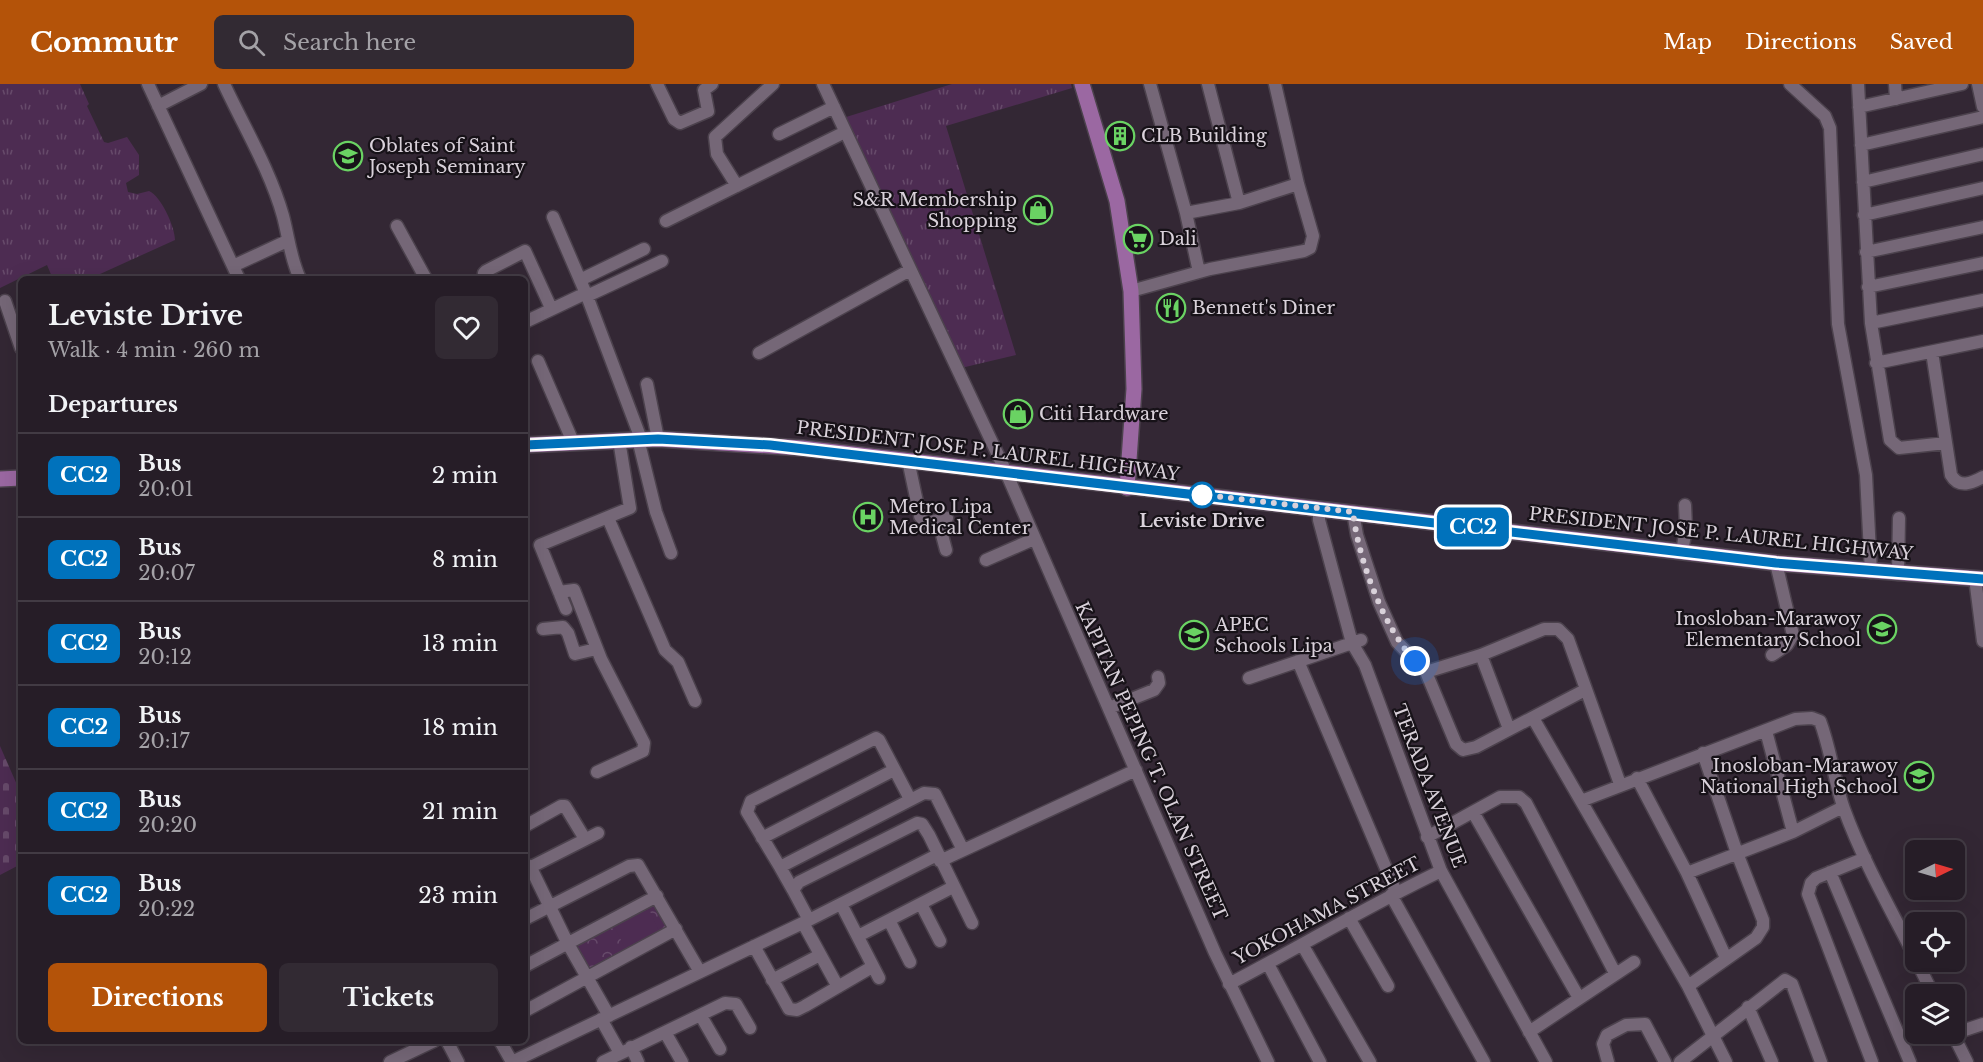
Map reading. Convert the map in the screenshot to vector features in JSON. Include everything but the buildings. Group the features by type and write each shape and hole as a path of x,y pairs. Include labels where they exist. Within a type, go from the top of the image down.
{"main road":[{"path":"1082,84 1117,201 1131,291 1134,389 1122,487"},
{"path":"1092,120 1117,228 1128,326 1129,401 1122,487"},
{"name":"PRESIDENT JOSE P. LAUREL HIGHWAY","path":"528,445 658,439 770,445 1776,563 1870,572 1979,578"},
{"path":"0,479 18,478"}],"street":[{"path":"148,84 238,276"},
{"path":"158,106 201,84"},
{"path":"224,84 283,216 290,258 299,276"},
{"path":"657,84 674,119 680,123 708,111 704,90 712,84"},
{"path":"737,186 717,153 715,137 773,84"},
{"name":"KAPITAN PEPING T. OLAN STREET","path":"823,84 1006,472 1229,984 1268,1062"},
{"path":"1150,84 1186,213 1198,272"},
{"path":"1208,84 1239,203"},
{"path":"1131,291 1198,272 1310,248 1313,236 1298,184 1275,84"},
{"path":"1790,84 1825,116 1830,128 1838,324 1866,475 1870,572"},
{"path":"1858,84 1871,323 1876,363 1892,444 1902,448 1946,443"},
{"path":"1895,84 1896,99"},
{"path":"1859,107 1962,84"},
{"path":"1978,84 1983,107"},
{"path":"779,134 834,107"},
{"path":"1861,144 1983,117"},
{"path":"666,221 845,132"},
{"path":"1863,182 1983,154"},
{"path":"1186,213 1239,203 1298,184"},
{"path":"1864,215 1983,188"},
{"path":"553,217 586,295 639,439 656,512 671,554"},
{"path":"397,226 424,276"},
{"path":"1866,252 1983,227"},
{"path":"233,266 287,241"},
{"path":"580,280 644,249"},
{"path":"485,276 486,271 525,251 551,308"},
{"path":"528,320 551,308 662,261"},
{"path":"1868,287 1983,263"},
{"path":"759,353 910,270"},
{"path":"1871,323 1983,300"},
{"path":"5,301 18,339"},
{"path":"1876,363 1983,341"},
{"path":"1932,352 1950,472 1954,481 1970,483 1983,477"},
{"path":"538,361 573,442"},
{"path":"647,384 658,439"},
{"path":"566,609 540,545 630,508 619,440"},
{"path":"908,460 917,502"},
{"path":"1682,552 1686,528 1685,505"},
{"name":"TERADA AVENUE","path":"1319,508 1319,520 1346,615 1355,625 1356,642 1427,837 1441,871 1546,1062"},
{"path":"1356,512 1384,600 1385,612 1398,642 1425,672 1456,744 1463,750 1476,747 1585,690"},
{"path":"920,516 926,523 943,519 946,550"},
{"path":"608,518 665,650 678,662 695,701"},
{"path":"1898,574 1899,518"},
{"path":"986,560 1034,539"},
{"path":"1773,655 1787,645 1793,635 1776,563"},
{"path":"1979,578 1983,641"},
{"path":"560,592 574,590 596,649 644,748 643,751 597,772"},
{"path":"543,629 563,627 568,633 575,654 596,649"},
{"path":"1425,672 1481,656 1544,629 1558,629 1568,639 1620,784"},
{"path":"1249,678 1356,642"},
{"path":"1481,656 1509,729"},
{"path":"1298,661 1394,893 1484,1062"},
{"path":"1109,708 1154,690 1159,683 1158,677"},
{"path":"1533,718 1688,986 1726,1062"},
{"path":"1581,801 1637,777 1795,719 1812,718 1820,721 1844,807 1865,858 1905,938"},
{"path":"1766,731 1793,832"},
{"path":"838,987 820,955 794,890 747,812 751,801 870,739 879,740 910,799"},
{"path":"1688,986 1756,938 1763,927 1763,920 1737,853 1703,753"},
{"path":"762,838 894,770"},
{"path":"502,1044 512,1062 939,858 963,850 1136,770"},
{"path":"1637,777 1687,873 1726,958"},
{"path":"780,867 924,793 935,794 963,850"},
{"path":"1427,837 1500,797 1519,797 1526,803 1615,973"},
{"path":"528,824 561,806 565,807 585,839"},
{"path":"1687,873 1793,832 1844,807"},
{"path":"1473,812 1579,998"},
{"path":"794,890 806,878 917,823 922,824 972,923"},
{"path":"528,868 598,833"},
{"path":"1865,858 1830,872 1811,883 1808,894 1872,1062"},
{"path":"528,918 634,864 641,867 700,972"},
{"path":"528,870 588,978 605,1017 625,1050 638,1062"},
{"name":"YOKOHAMA STREET","path":"1229,984 1303,946 1394,893 1441,871"},
{"path":"1830,872 1910,1062"},
{"path":"858,936 953,887"},
{"path":"528,964 657,896"},
{"path":"754,946 789,1009 798,1010 838,987 876,973 841,904"},
{"path":"921,904 940,941"},
{"path":"1349,918 1388,986"},
{"path":"889,920 910,962"},
{"path":"528,1009 676,929"},
{"path":"1303,946 1370,1062"},
{"path":"772,980 820,955"},
{"path":"1529,1032 1634,962"},
{"path":"1268,964 1320,1062"},
{"path":"1680,1062 1785,980 1792,984 1821,1062"},
{"path":"603,1062 731,1002 736,1004 750,1028"},
{"path":"1748,1007 1772,1062"},
{"path":"701,1016 720,1049"},
{"path":"1608,1062 1603,1044 1607,1035 1637,1023 1645,1024 1665,1062"},
{"path":"1965,1030 1983,1024"},
{"path":"665,1032 682,1062"},
{"path":"399,1060 428,1044"},
{"path":"449,1044 458,1062"},
{"path":"1958,1044 1967,1062"}],"green space":[{"path":"0,84 80,84 89,104 87,106 104,142 108,143 127,137 139,155 139,175 126,183 128,192 137,194 149,191 154,194 166,212 175,240 96,276 52,276 47,265 25,276 18,276 18,279 0,288"},
{"path":"952,84 1071,84 1072,88 946,126 1016,355 961,368 843,118"},
{"path":"0,746 18,787 18,866 0,875"},
{"path":"655,902 669,925 667,931 591,970 587,969 575,946"},
{"path":"649,909 658,929 624,946 614,926"}],"bus line":[{"name":"CC2","path":"528,445 658,439 770,445 987,469 1126,488 1281,503 1776,563 1856,571 1983,579"}],"place":[{"name":"CLB Building","path":"1120,136"},
{"name":"Oblates of Saint Joseph Seminary","path":"348,156"},
{"name":"S&R Membership Shopping","path":"1038,210"},
{"name":"Dali","path":"1138,239"},
{"name":"Bennett's Diner","path":"1171,308"},
{"name":"Citi Hardware","path":"1018,414"},
{"name":"Leviste Drive","path":"1202,495"},
{"name":"Metro Lipa Medical Center","path":"868,517"},
{"name":"Inosloban-Marawoy Elementary School","path":"1882,629"},
{"name":"APEC Schools Lipa","path":"1194,635"},
{"name":"Inosloban-Marawoy National High School","path":"1919,776"}],"route":[{"path":"1202,495 1195,494 1353,512 1379,603 1398,642 1415,661"}]}
